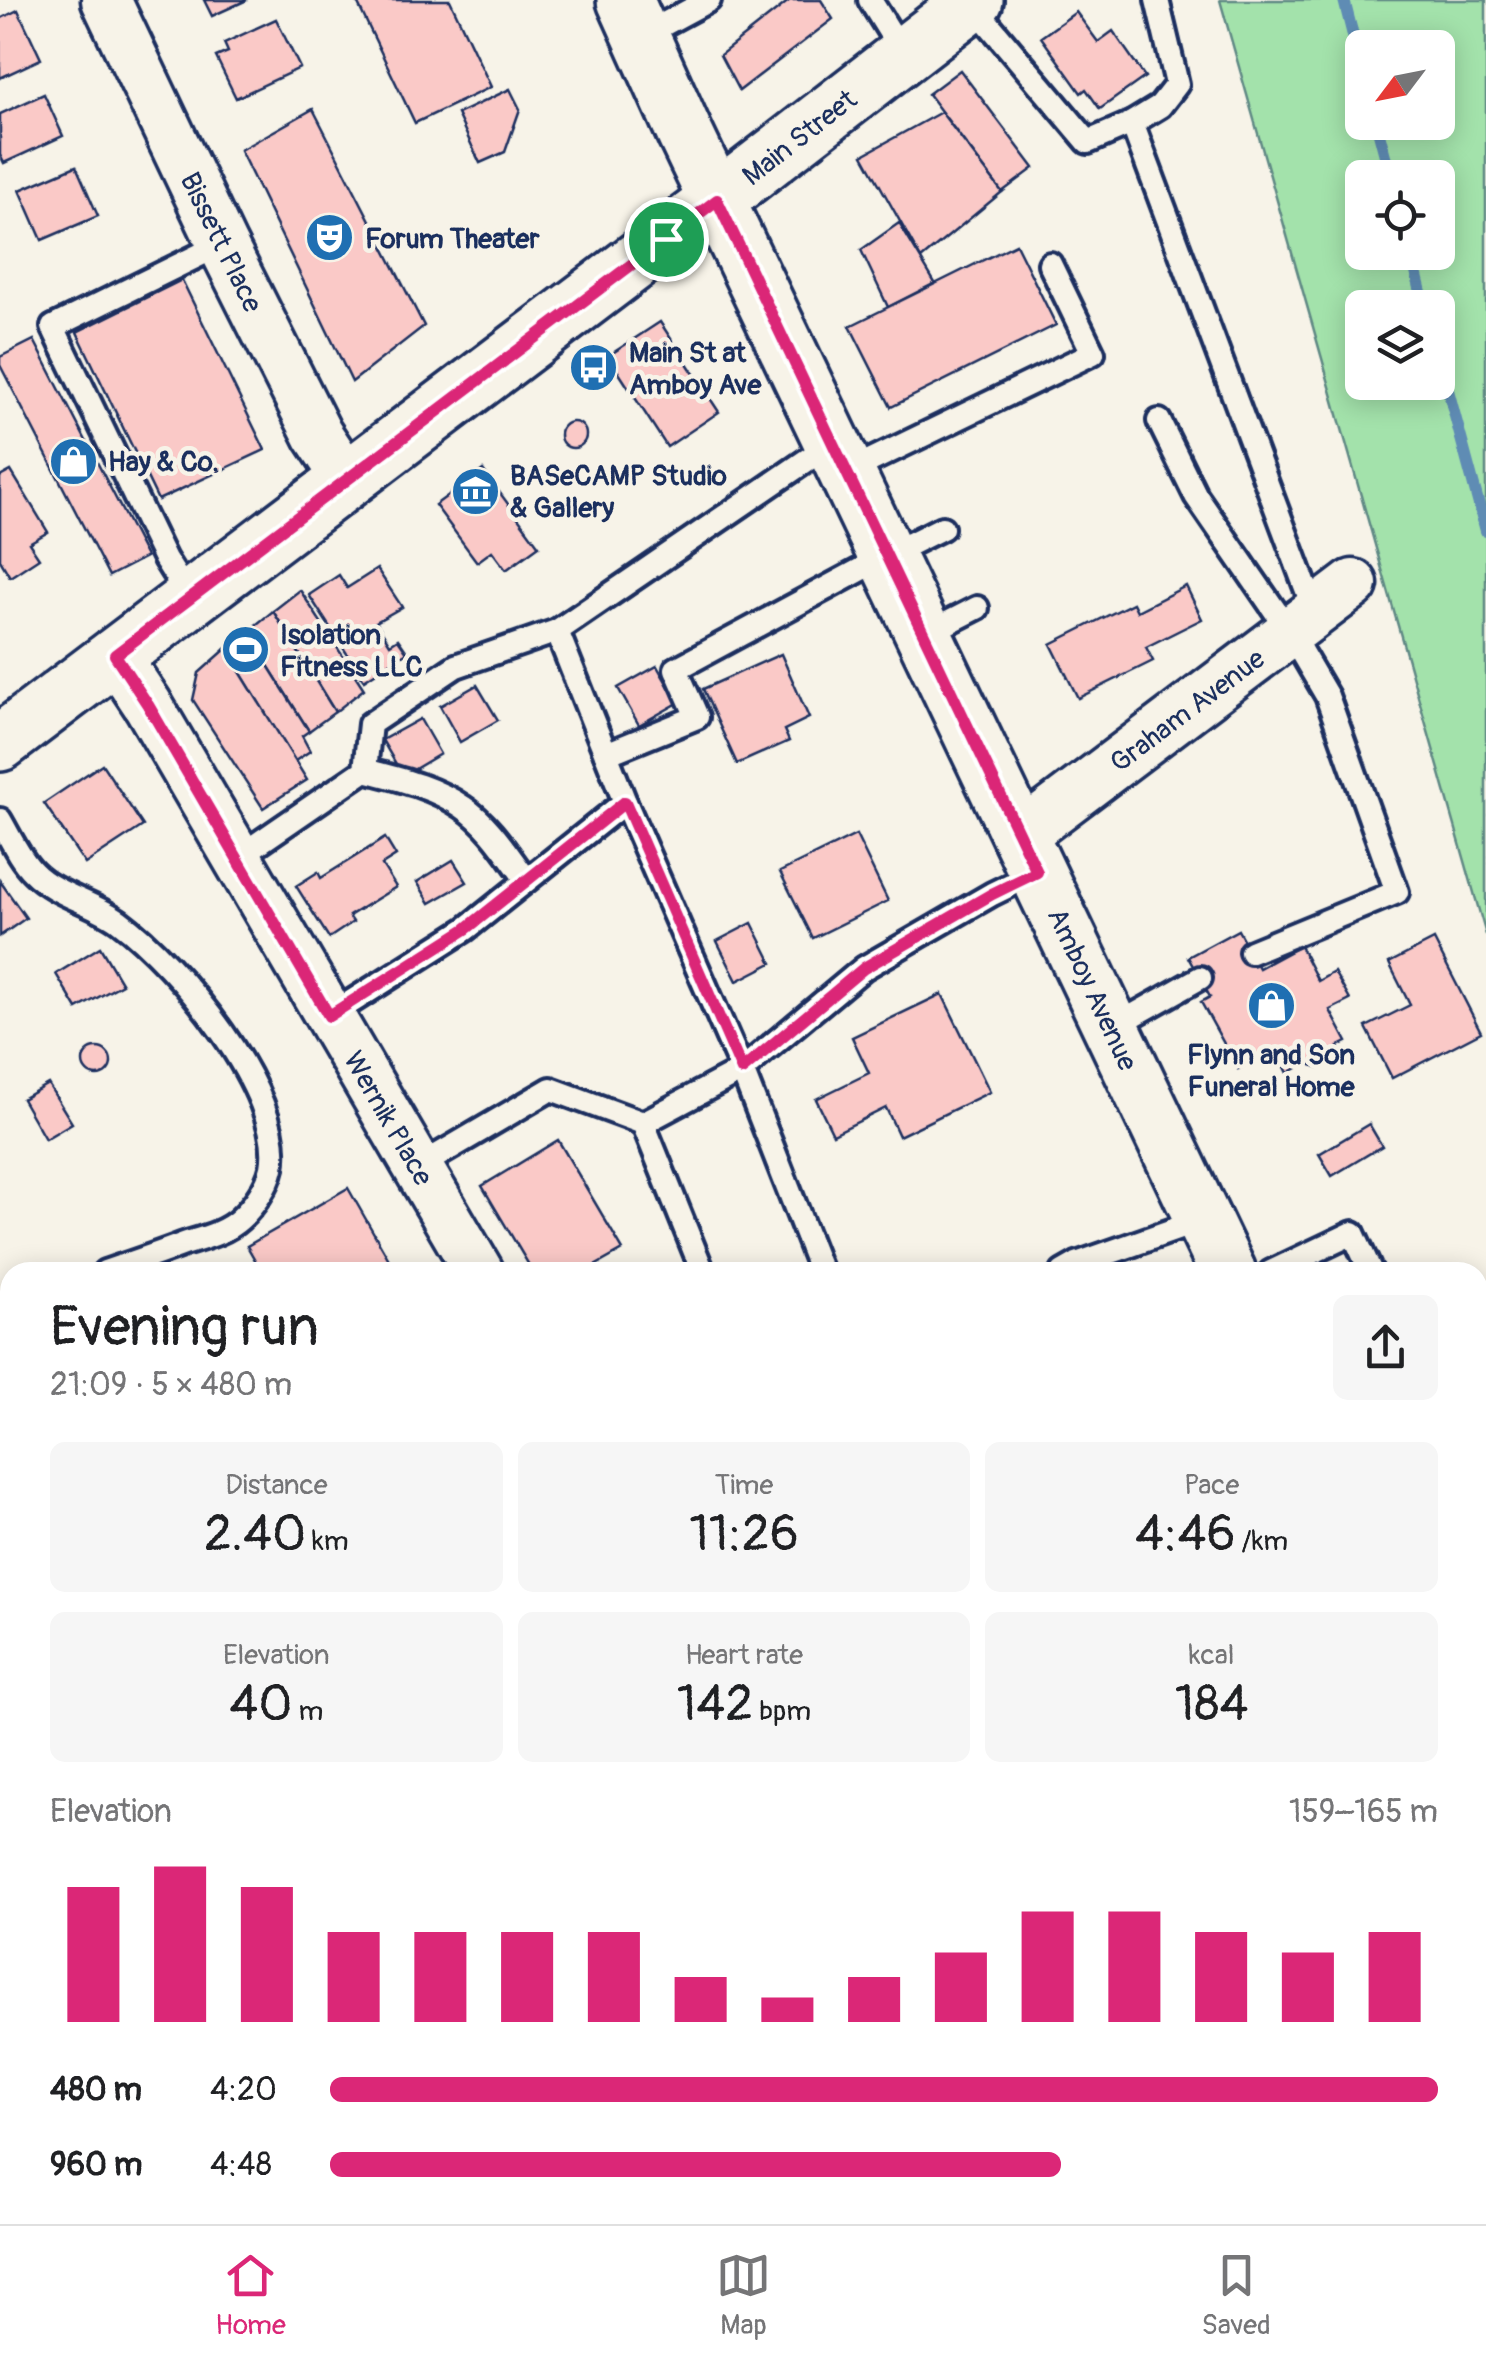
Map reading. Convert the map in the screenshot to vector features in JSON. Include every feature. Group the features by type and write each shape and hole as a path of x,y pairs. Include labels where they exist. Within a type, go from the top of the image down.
{"street":[{"name":"Bissett Place","path":"106,0 318,435 347,478"},
{"name":"Main Street","path":"0,743 717,200 973,1"},
{"name":"Amboy Avenue","path":"633,18 1223,1262"},
{"name":"Graham Avenue","path":"1028,854 1302,622 1353,584"},
{"name":"Wernik Place","path":"115,655 148,705 473,1262"}],"lane":[{"path":"633,18 710,0"},
{"path":"870,0 904,56"},
{"path":"973,1 1088,142 1160,106 1177,84 1158,0"},
{"path":"1132,123 1397,892 1250,952"},
{"path":"190,599 165,560 53,326 222,244"},
{"path":"366,770 370,724 456,666 556,631 840,457 1093,353 1050,264"},
{"path":"1159,421 1196,496 1302,622"},
{"path":"606,754 697,717 676,669 942,528"},
{"path":"924,635 978,608"},
{"path":"556,631 625,802 742,1070 817,1262"},
{"path":"237,858 366,770"},
{"path":"366,770 435,791 466,808 526,879"},
{"path":"329,1016 466,929 625,802"},
{"path":"0,820 35,875 118,920 175,972 196,996 242,1065 268,1117 272,1169 263,1190 238,1221 169,1262"},
{"path":"643,1124 742,1070 864,968 992,894 1028,854"},
{"path":"1111,1028 1200,978"},
{"path":"418,1168 551,1088 643,1124 699,1262"},
{"path":"1083,1262 1202,1220"},
{"path":"1292,1262 1353,1233 1366,1262"}],"green space":[{"path":"1220,0 1486,0 1486,935"}],"building":[{"path":"204,0 247,0 212,16"},
{"path":"356,0 450,0 491,87 415,123"},
{"path":"790,0 821,0 833,19 739,91 720,55"},
{"path":"18,10 41,59 0,78 0,19"},
{"path":"1076,12 1098,42 1113,31 1145,77 1100,109 1086,89 1081,93 1041,37"},
{"path":"276,19 300,68 236,98 216,57 228,52 224,43"},
{"path":"960,70 1034,168 1002,192 928,94"},
{"path":"510,89 520,109 505,152 480,163 457,114"},
{"path":"44,94 63,136 4,163 0,155 0,114"},
{"name":"Forum Theater","path":"313,109 424,326 352,382 240,150"},
{"path":"941,112 1002,192 921,259 863,155"},
{"path":"76,166 98,216 42,240 20,190"},
{"path":"899,223 935,283 888,307 861,250"},
{"path":"1016,244 1056,325 891,407 850,326"},
{"path":"182,280 265,450 158,500 77,332"},
{"path":"660,322 719,412 667,447 608,356"},
{"name":"Hay & Co.","path":"34,340 146,557 109,576 0,365 0,357"},
{"path":"573,422 582,426 586,435 582,444 573,448 564,444 560,435 564,426"},
{"path":"483,470 539,546 506,570 492,551 477,562 435,505"},
{"path":"11,471 48,532 29,543 39,558 10,577 0,560 0,477"},
{"path":"377,569 402,607 376,622 390,644 398,639 407,652 364,680 309,595 339,575 347,588"},
{"path":"1186,586 1202,619 1146,647 1153,661 1078,698 1051,644 1133,603 1137,611"},
{"path":"300,590 364,689 335,712 273,611"},
{"path":"273,611 335,712 309,731 247,632"},
{"path":"247,632 309,731 302,736 310,751 295,761 226,649"},
{"path":"226,649 307,780 263,808 193,700 199,673"},
{"path":"781,654 809,718 784,730 789,741 737,764 703,689"},
{"path":"657,666 678,703 639,725 618,688"},
{"path":"477,685 498,720 460,742 440,706"},
{"path":"420,719 440,754 403,776 382,740"},
{"path":"102,764 143,826 85,864 44,803"},
{"path":"856,835 888,901 813,938 780,872"},
{"path":"385,838 396,856 382,865 396,887 349,916 353,922 329,938 296,886 318,872 321,878"},
{"path":"453,860 467,882 430,903 417,882"},
{"path":"0,881 26,918 0,936"},
{"path":"752,923 772,963 737,981 717,941"},
{"name":"Flynn and Son Funeral Home","path":"1238,930 1259,968 1300,946 1318,981 1334,972 1350,1000 1330,1010 1347,1042 1339,1046 1335,1061 1320,1068 1306,1063 1288,1073 1276,1049 1238,1069 1201,1002 1210,997 1188,957"},
{"path":"1434,940 1481,1032 1392,1078 1366,1027 1410,1005 1389,963"},
{"path":"100,947 122,984 77,1009 56,974"},
{"path":"942,994 990,1092 899,1136 886,1108 833,1134 816,1099 869,1073 852,1037"},
{"path":"97,1048 107,1052 111,1062 107,1072 97,1076 87,1072 83,1062 87,1052"},
{"path":"48,1084 72,1123 45,1139 22,1099"},
{"path":"1369,1124 1382,1146 1332,1176 1319,1154"},
{"path":"558,1140 623,1250 602,1262 527,1262 482,1186"},
{"path":"348,1188 390,1262 256,1262 247,1246"}],"waterway":[{"path":"1344,0 1352,30"},
{"path":"1381,140 1386,160"},
{"path":"1416,270 1420,290"},
{"path":"1451,400 1486,531"}],"place":[{"name":"Forum Theater","path":"330,238"},
{"name":"Main St at Amboy Ave","path":"594,368"},
{"name":"Hay & Co.","path":"73,461"},
{"name":"BASeCAMP Studio & Gallery","path":"475,491"},
{"name":"Isolation Fitness LLC","path":"245,650"},
{"name":"Flynn and Son Funeral Home","path":"1271,1006"}],"route":[{"path":"717,200 1037,872 864,968 742,1070 625,802 466,929 329,1016 115,655 666,239 717,200"}]}
